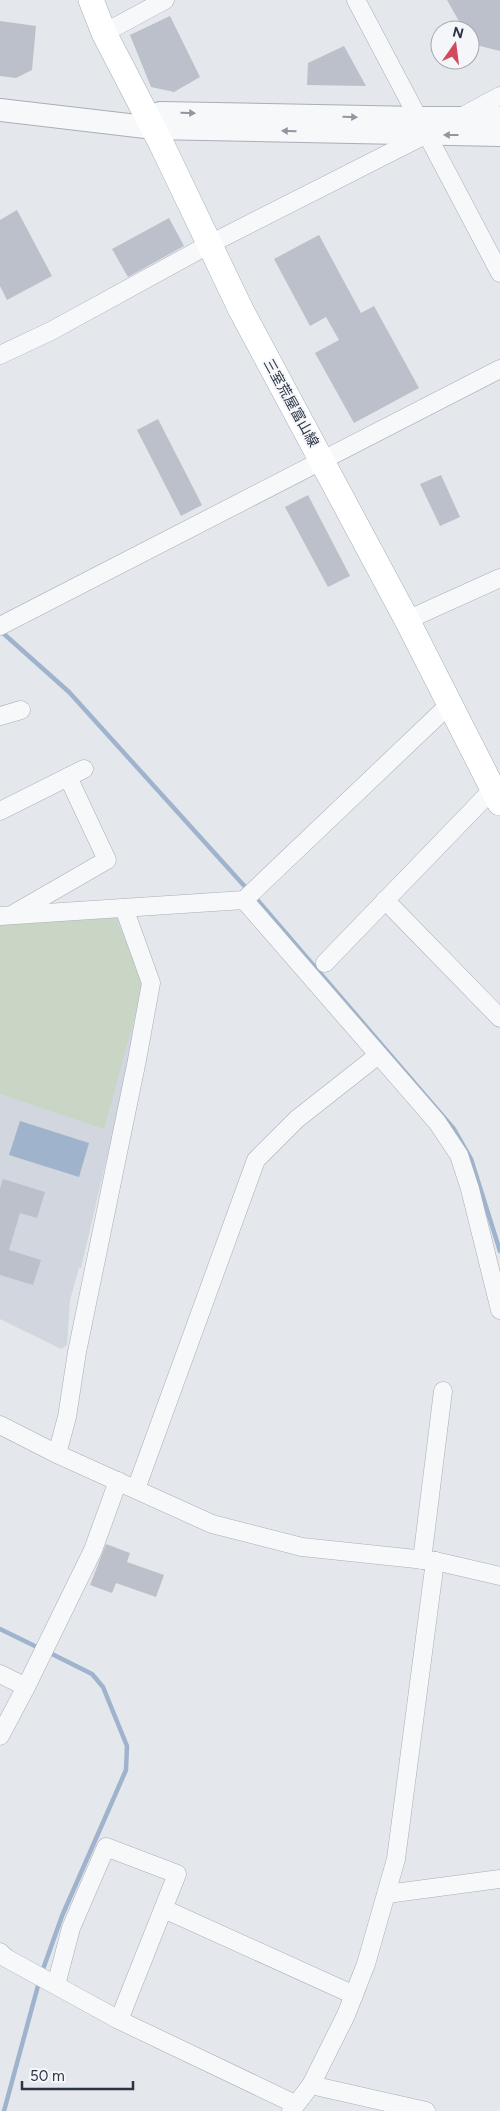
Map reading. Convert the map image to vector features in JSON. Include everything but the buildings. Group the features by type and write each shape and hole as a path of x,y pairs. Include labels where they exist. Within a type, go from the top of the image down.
{"main road":[{"name":"三室荒屋富山線","path":"91,0 104,33 149,120 241,310 451,703 497,796"}],"street":[{"path":"104,33 164,0"},
{"path":"356,0 500,274"},
{"path":"0,95 149,120"},
{"path":"461,117 500,96"},
{"path":"0,110 149,120 421,126 500,135"},
{"path":"0,355 51,331 421,126 461,117 500,118"},
{"path":"0,626 500,369"},
{"path":"407,620 500,578"},
{"path":"6,915 244,900 451,703"},
{"path":"0,716 21,710"},
{"path":"0,811 84,769"},
{"path":"6,915 107,860 68,777"},
{"path":"325,963 385,900 497,796"},
{"path":"244,900 377,1056 437,1122 459,1155 497,1281 500,1310"},
{"path":"385,900 500,1018"},
{"path":"57,1454 67,1417 77,1352 151,983 124,908"},
{"path":"136,1488 256,1160 297,1119 377,1056"},
{"path":"0,1952 6,1958 119,2020 293,2107 311,2085 342,2024 366,1964 396,1859 429,1560 443,1392"},
{"path":"0,1425 57,1454 136,1488 180,1511 212,1524 302,1547 429,1560 500,1576"},
{"path":"0,1736 93,1550 118,1480"},
{"path":"0,1674 26,1687"},
{"path":"56,1986 71,1928 106,1847 178,1874 119,2020"},
{"path":"387,1894 500,1879"},
{"path":"164,1909 354,1994"},
{"path":"311,2085 426,2111"}],"shaded area":[{"path":"116,912 142,977 139,1021 81,1268 79,1268 70,1300 67,1345 61,1349 0,1319 0,919"}],"green space":[{"path":"116,918 143,986 104,1129 0,1094 0,925"}],"water":[{"path":"20,1121 89,1143 79,1177 9,1155"}],"waterway":[{"path":"2,629 4,634 69,692 248,890"},
{"path":"254,896 454,1129 471,1159 500,1251"},
{"path":"0,1629 41,1649"},
{"path":"42,1972 62,1916 126,1770 127,1746 103,1687 92,1674 48,1652"},
{"path":"4,2111 39,1982"}]}
